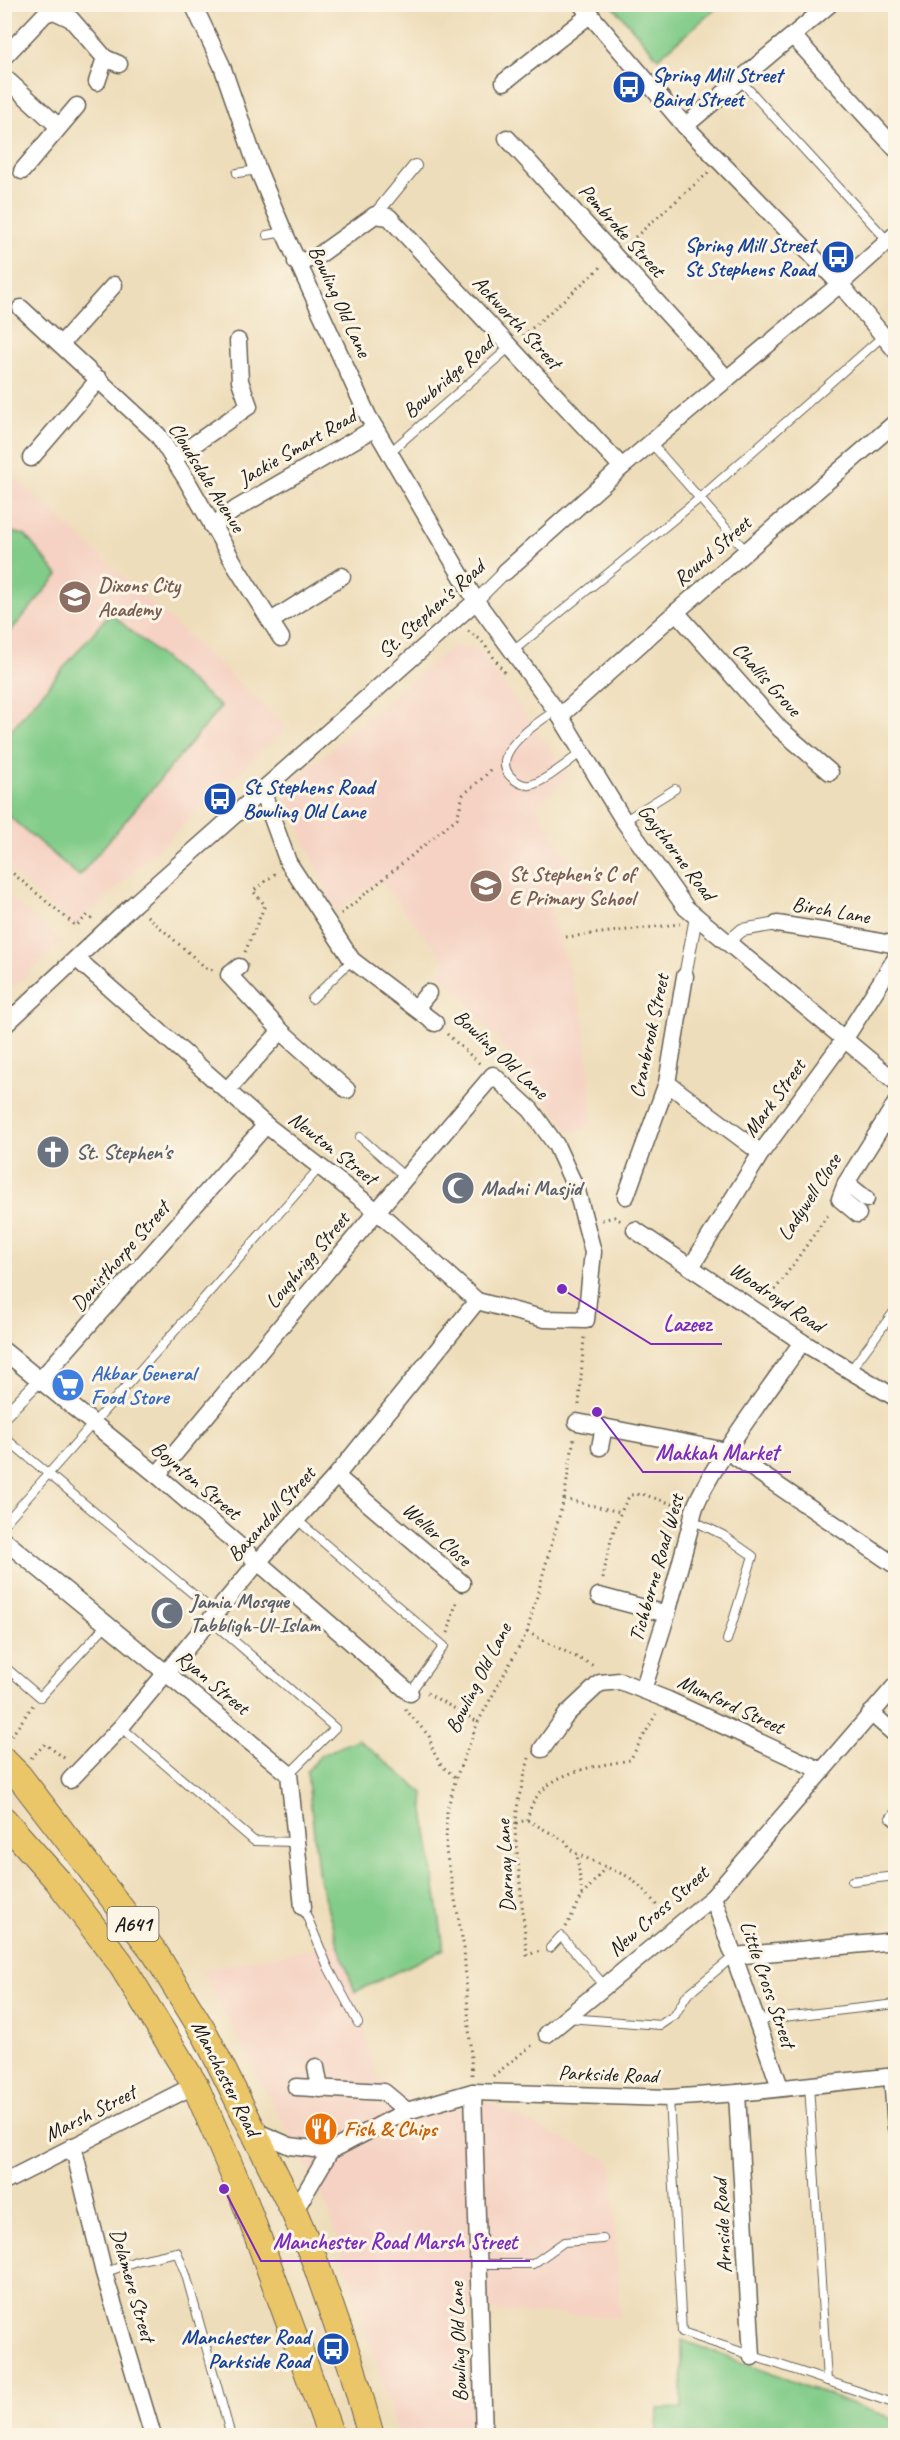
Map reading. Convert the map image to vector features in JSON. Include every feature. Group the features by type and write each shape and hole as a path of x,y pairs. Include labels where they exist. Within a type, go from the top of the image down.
{"main road":[{"name":"Manchester Road","path":"11,1760 155,1953 206,2036 294,2212 317,2267 352,2368 371,2436"},
{"name":"Manchester Road","path":"4,1820 58,1881 119,1961 195,2085 242,2194 331,2436"}],"street":[{"name":"Bowling Old Lane","path":"193,4 222,66 258,170 296,262 375,428 476,601"},
{"path":"685,126 830,4"},
{"path":"504,82 586,9 685,126 840,284 896,351"},
{"path":"4,57 45,14 54,11 71,19 112,61 97,82"},
{"path":"793,36 896,149"},
{"path":"4,77 58,126"},
{"path":"22,171 76,106"},
{"name":"Pembroke Street","path":"507,138 727,379"},
{"path":"296,262 315,258 375,215 415,166"},
{"name":"Ackworth Street","path":"375,215 389,217 622,467"},
{"name":"St. Stephen's Road","path":"4,1026 134,904 476,601 622,467 840,284 892,237"},
{"path":"61,344 114,285"},
{"name":"Cloudsdale Avenue","path":"21,308 158,435 281,638"},
{"path":"173,459 249,406 240,381 238,340"},
{"path":"31,458 99,379"},
{"name":"Round Street","path":"558,713 896,422"},
{"name":"Jackie Smart Road","path":"212,526 236,508 375,428"},
{"path":"271,621 342,576"},
{"name":"Gaythorne Road","path":"476,601 558,713 624,821 696,920 896,1082"},
{"name":"Challis Grove","path":"676,612 780,729 830,771"},
{"name":"Bowling Old Lane","path":"262,790 288,862 352,960 435,1023"},
{"name":"Cranbrook Street","path":"626,1196 667,1083 696,920"},
{"name":"Birch Lane","path":"727,943 742,930 777,924 896,945"},
{"name":"Mark Street","path":"691,1267 761,1153 844,1040 896,958"},
{"name":"Newton Street","path":"77,959 266,1125 376,1211 477,1301 545,1319 586,1320"},
{"path":"234,971 281,1031 347,1090"},
{"path":"416,1008 428,993"},
{"path":"226,1090 281,1031"},
{"name":"Bowling Old Lane","path":"493,1075 531,1110 556,1145 577,1191 593,1252 586,1320"},
{"name":"Loughrigg Street","path":"157,1475 376,1211 493,1075"},
{"path":"667,1083 761,1153"},
{"name":"Ladywell Close","path":"840,1199 846,1183 896,1103"},
{"name":"Donisthorpe Street","path":"4,1416 40,1380 266,1125"},
{"path":"840,1199 862,1207 846,1183"},
{"name":"Woodroyd Road","path":"635,1230 802,1342 896,1398"},
{"name":"Baxandall Street","path":"75,1775 121,1727 258,1562 336,1476 477,1301"},
{"name":"Tichborne Road West","path":"643,1690 667,1614 692,1515 710,1476 802,1342"},
{"name":"Boynton Street","path":"4,1351 157,1475 412,1689"},
{"path":"577,1422 727,1451 896,1566"},
{"path":"600,1447 604,1427"},
{"name":"Weller Close","path":"336,1476 462,1583"},
{"name":"Ryan Street","path":"4,1540 289,1774"},
{"path":"599,1596 667,1614"},
{"path":"536,1753 567,1714 600,1683 620,1681"},
{"name":"Mumford Street","path":"620,1681 669,1700 822,1771"},
{"name":"New Cross Street","path":"547,2034 713,1897 896,1685"},
{"path":"871,1713 896,1735"},
{"path":"289,1774 303,1907"},
{"name":"Little Cross Street","path":"713,1897 780,2087"},
{"path":"734,1956 896,1941"},
{"path":"316,2067 320,2089"},
{"path":"894,2076 896,2128"},
{"name":"Parkside Road","path":"330,2151 406,2111 472,2092 669,2098 894,2076"},
{"name":"Marsh Street","path":"6,2177 195,2085"},
{"path":"296,2087 384,2092 406,2111"},
{"name":"Bowling Old Lane","path":"472,2092 484,2436"},
{"name":"Arnside Road","path":"737,2093 752,2357"},
{"path":"253,2130 290,2146 330,2151 294,2212"},
{"name":"Delamere Street","path":"73,2146 104,2272 153,2436"}],"lane":[{"path":"739,79 892,237"},
{"path":"237,173 258,170"},
{"path":"267,235 284,232"},
{"path":"513,651 700,498 883,336"},
{"name":"Bowbridge Road","path":"389,453 510,347"},
{"path":"651,443 746,551"},
{"path":"558,713 522,736 510,748 504,759 505,769 518,783 528,785 538,782 582,752"},
{"path":"624,821 675,789"},
{"path":"312,999 352,960"},
{"path":"360,1137 405,1177"},
{"path":"4,1524 320,1167"},
{"path":"850,1371 896,1309"},
{"path":"4,1437 213,1616 335,1728 289,1774"},
{"path":"692,1515 753,1556 728,1640"},
{"path":"296,1518 444,1646 412,1689"},
{"path":"4,1666 40,1697 107,1624"},
{"path":"121,1727 254,1841 296,1842"},
{"path":"896,1811 890,1818 896,1823"},
{"path":"852,1881 896,1876"},
{"path":"303,1907 328,1967 358,2023"},
{"path":"550,1948 561,1936 605,1986"},
{"path":"566,2018 660,2025 675,2015 687,1995 734,1956"},
{"path":"757,2020 896,2004"},
{"path":"809,2084 827,2381"},
{"path":"669,2098 682,2332 896,2404"},
{"path":"478,2264 533,2264 564,2242 603,2239"},
{"path":"104,2272 136,2261 177,2252 186,2275 231,2436"}],"path":[{"name":"Bowbridge Road","path":"510,347 720,162"},
{"path":"462,632 469,631 481,640 506,674"},
{"path":"328,925 457,818 463,795 485,776 492,766"},
{"path":"134,904 206,968 234,971 266,905 253,891 288,862"},
{"path":"4,866 76,926 88,915 104,932"},
{"path":"566,937 696,920"},
{"name":"Bowling Old Lane","path":"435,1023 493,1075"},
{"name":"Ladywell Close","path":"760,1314 784,1275 840,1199"},
{"path":"586,1224 614,1217 635,1230"},
{"name":"Bowling Old Lane","path":"472,2092 464,1948 446,1851 447,1810 456,1778 478,1722 527,1632 564,1499 577,1422 586,1320"},
{"path":"599,1596 610,1539 620,1512 630,1495 642,1494 692,1515"},
{"path":"564,1499 620,1512"},
{"name":"Weller Close","path":"444,1646 462,1583"},
{"path":"527,1632 620,1681"},
{"path":"586,1674 593,1665"},
{"path":"456,1778 441,1765 433,1751 429,1736 401,1705 412,1689 478,1722"},
{"path":"40,1697 8,1739 11,1760 45,1744 75,1775"},
{"path":"527,1820 535,1798 551,1781 597,1766 630,1760 648,1725 658,1710 669,1700"},
{"name":"Darnay Lane","path":"536,1753 518,1801 516,1823 520,1886 527,1955 550,1948"},
{"path":"516,1823 527,1820 567,1842 570,1849 577,1854 629,1877 646,1892 674,1929"},
{"path":"577,1854 582,1896"},
{"path":"561,1936 582,1896 605,1868"},
{"path":"472,2092 547,2034"}],"shaded area":[{"name":"Dixons City Academy","path":"4,467 287,727 74,928 5,866"},
{"name":"St Stephen's C of E Primary School","path":"451,647 478,649 570,776 536,806 591,892 545,895 584,1018 593,1126 571,1133 467,1002 440,972 447,963 379,880 336,912 283,790"},
{"path":"5,893 62,941 5,996"},
{"path":"338,1944 355,1992 376,2075 417,2103 462,2090 612,2162 620,2317 469,2310 473,2435 399,2435 326,2202 201,1970"}],"green space":[{"path":"612,5 720,5 658,58"},
{"path":"5,531 25,535 58,575 5,638"},
{"path":"110,613 221,707 79,876 5,813 5,737"},
{"path":"358,1739 424,1793 423,1804 444,1949 355,1992 319,1879 307,1771 321,1755"},
{"path":"682,2340 895,2420 895,2435 657,2435 658,2409 682,2408"}],"place":[{"name":"Spring Mill Street Baird Street","path":"629,87"},
{"name":"Spring Mill Street St Stephens Road","path":"838,257"},
{"name":"Dixons City Academy","path":"75,597"},
{"name":"St Stephens Road Bowling Old Lane","path":"220,799"},
{"name":"St Stephen's C of E Primary School","path":"486,886"},
{"name":"St. Stephen's","path":"53,1152"},
{"name":"Madni Masjid","path":"458,1188"},
{"name":"Lazeez","path":"562,1289"},
{"name":"Akbar General Food Store","path":"68,1385"},
{"name":"Makkah Market","path":"597,1412"},
{"name":"Jamia Mosque Tabbligh-Ul-Islam","path":"167,1613"},
{"name":"Fish & Chips","path":"321,2129"},
{"name":"Manchester Road Marsh Street","path":"224,2189"},
{"name":"Manchester Road Parkside Road","path":"333,2349"}]}
